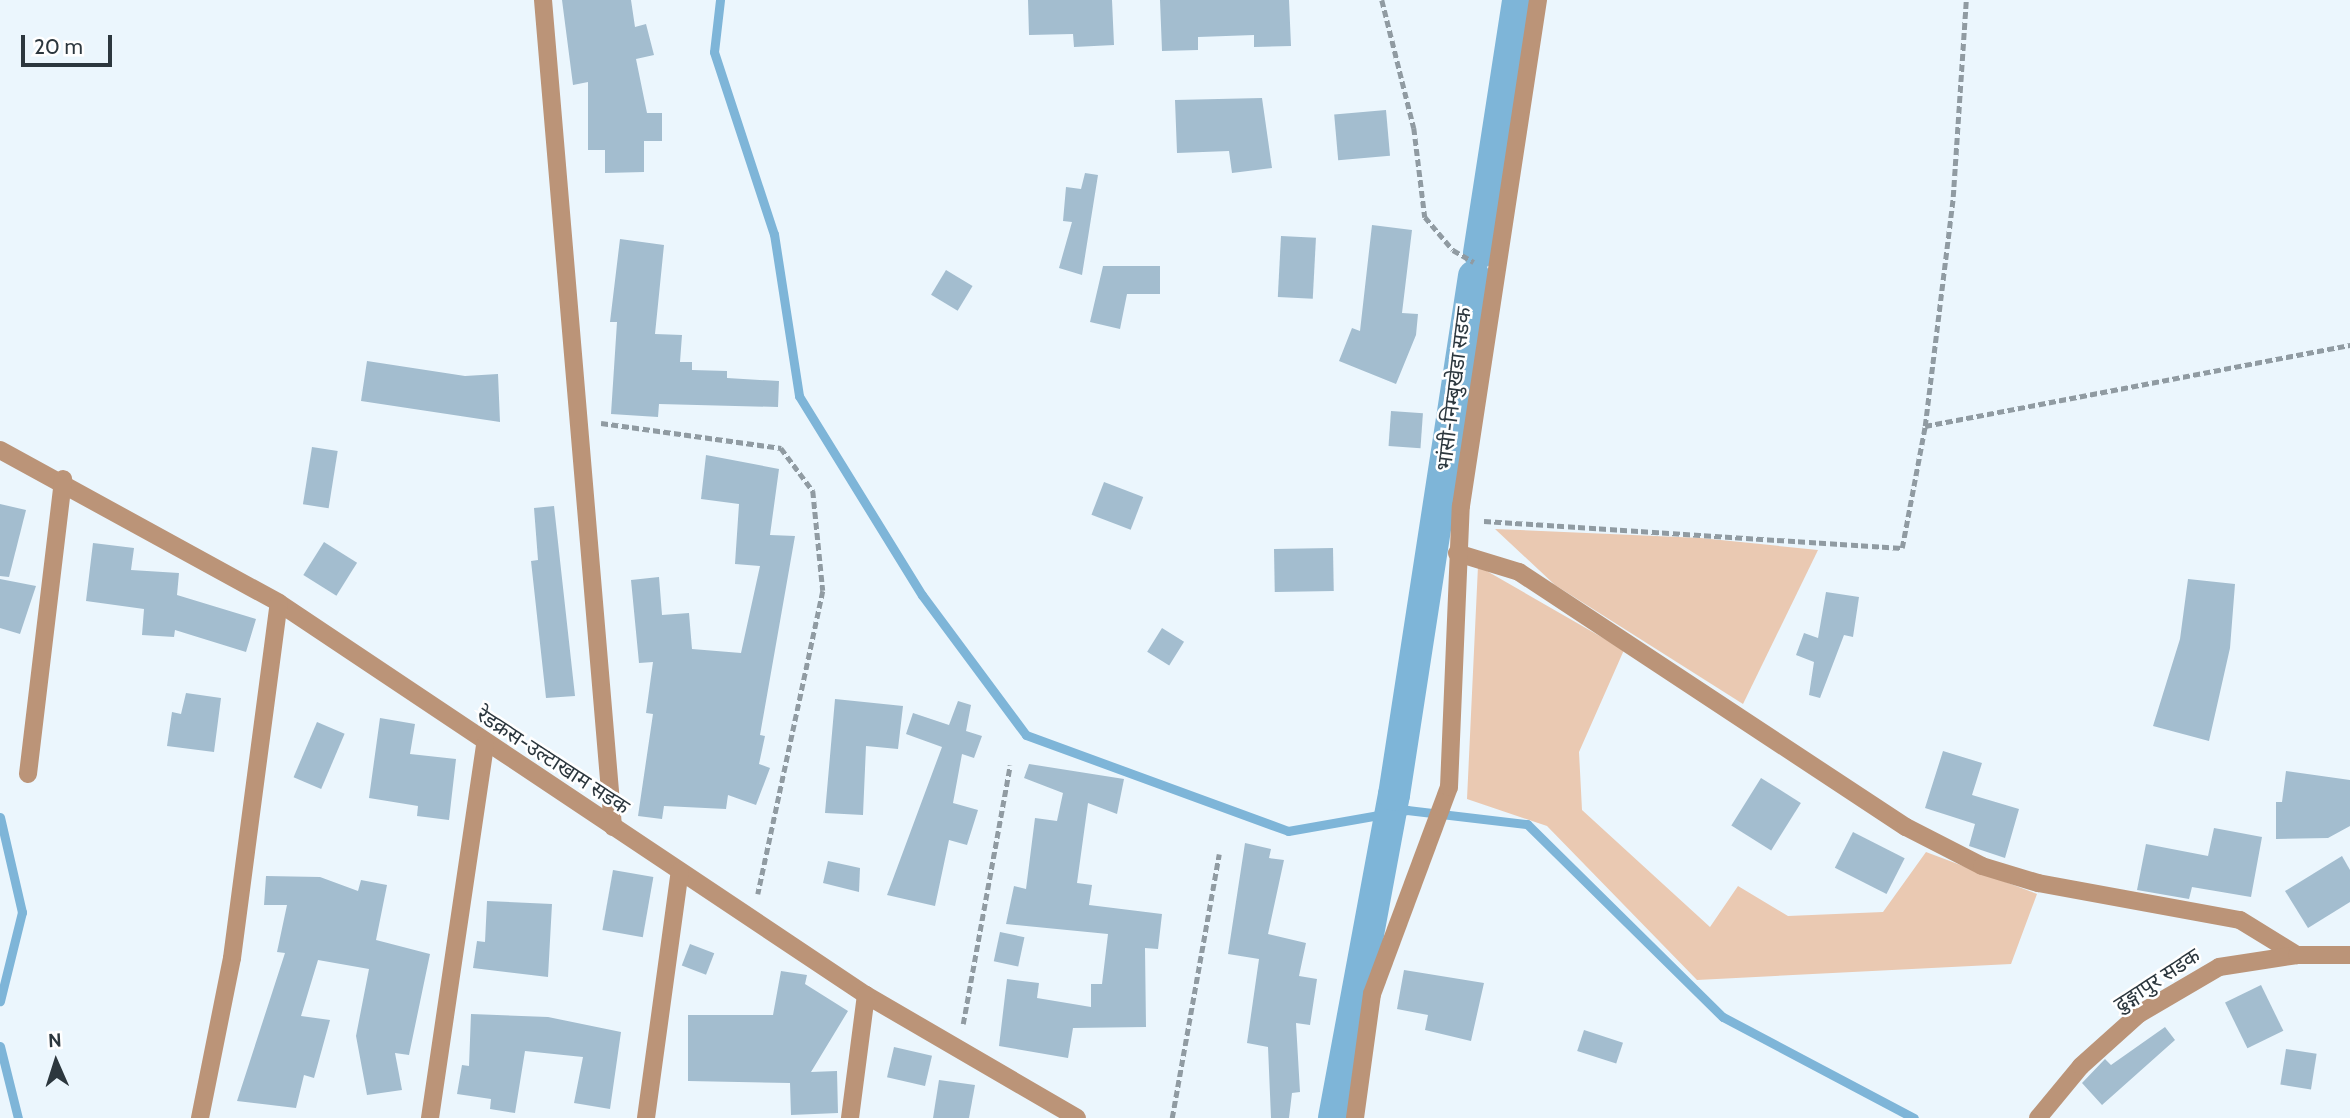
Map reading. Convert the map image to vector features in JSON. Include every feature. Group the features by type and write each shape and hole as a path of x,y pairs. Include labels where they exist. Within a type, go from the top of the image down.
{"street":[{"path":"543,0 581,421 613,827"},
{"name":"भांसी-निम्बुखेडा सडक","path":"1355,1118 1372,994 1450,787 1457,553 1461,506 1492,273 1538,0"},
{"name":"रेडक्रस-उल्टाखाम सडक","path":"0,450 63,480 279,603 485,745 866,995 1077,1118"},
{"path":"28,774 63,480"},
{"path":"1457,553 1519,572 1906,827 1982,866 2038,883 2240,919 2297,955"},
{"path":"200,1118 232,958 279,603"},
{"path":"430,1118 485,745"},
{"path":"646,1118 680,871"},
{"name":"ढुङ्गापुर सडक","path":"2038,1118 2081,1066 2139,1014 2219,967 2297,955 2350,955"},
{"path":"850,1118 866,995"}],"path":[{"path":"1382,0 1414,128 1424,217 1453,250 1492,273"},
{"path":"1461,506 1488,523 1902,548 1925,426 1953,197 1966,0"},
{"path":"1925,426 2350,345"},
{"path":"581,421 781,448 813,491 823,591 776,831 751,918"},
{"path":"958,1049 1010,765"},
{"path":"1172,1118 1219,854"}],"shaded area":[{"path":"1495,529 1701,538 1818,550 1743,704 1555,585"},
{"path":"1478,566 1624,650 1579,752 1582,810 1710,927 1738,886 1788,916 1883,912 1926,852 2037,894 2011,964 1697,980 1547,826 1467,799"}],"building":[{"path":"562,0 631,0 635,27 646,24 654,55 636,59 647,113 662,113 662,141 644,141 644,172 605,173 605,150 588,150 588,82 573,85"},
{"path":"1028,0 1112,0 1114,45 1074,47 1073,34 1029,35"},
{"path":"1160,0 1289,0 1291,46 1254,47 1254,35 1198,37 1198,50 1162,51"},
{"path":"1262,98 1272,168 1232,173 1229,151 1177,153 1175,100"},
{"path":"1386,110 1390,156 1338,160 1334,115"},
{"path":"1085,173 1098,175 1082,275 1059,268 1072,222 1063,221 1066,187 1081,189"},
{"path":"1372,225 1412,230 1402,313 1418,314 1416,335 1396,384 1339,361 1352,328 1360,331"},
{"path":"1281,236 1316,238 1313,299 1278,297"},
{"path":"620,239 664,245 655,334 682,335 680,362 692,362 692,370 727,371 727,378 779,381 778,407 659,404 658,417 611,414 617,322 610,322"},
{"path":"1103,266 1160,266 1160,294 1127,294 1120,329 1090,322"},
{"path":"946,270 973,286 958,311 931,295"},
{"path":"367,361 465,376 498,374 500,422 361,401"},
{"path":"1391,411 1423,413 1420,448 1389,446"},
{"path":"312,447 338,451 329,508 303,504"},
{"path":"706,455 779,469 770,535 795,536 760,735 765,736 759,764 770,768 756,805 728,795 726,809 664,806 662,819 638,816 653,714 646,713 653,662 639,663 631,580 659,577 662,615 689,613 692,649 741,653 760,566 735,564 739,504 701,499"},
{"path":"1104,482 1143,497 1131,530 1091,515"},
{"path":"0,504 26,510 9,577 0,576"},
{"path":"554,506 575,696 546,698 531,561 538,560 534,508"},
{"path":"324,542 357,563 336,596 303,575"},
{"path":"93,543 134,548 131,570 179,573 177,595 256,619 246,652 175,630 174,637 142,635 144,609 86,601"},
{"path":"1333,548 1334,591 1275,592 1274,549"},
{"path":"0,579 36,586 20,634 0,628"},
{"path":"2188,579 2235,584 2230,648 2209,741 2153,726 2180,639"},
{"path":"1826,592 1859,597 1853,637 1844,635 1820,698 1809,695 1814,662 1796,655 1804,633 1818,638"},
{"path":"1162,628 1184,642 1169,666 1147,652"},
{"path":"186,693 221,698 214,752 167,746 172,712 181,714"},
{"path":"835,699 903,706 898,749 866,746 863,815 825,813"},
{"path":"958,701 971,705 966,731 982,736 974,758 962,754 953,803 978,810 967,845 949,840 935,906 887,895 942,747 906,734 913,713 949,725"},
{"path":"380,718 415,724 410,754 456,759 449,820 417,816 418,806 369,798"},
{"path":"317,722 345,734 321,789 294,777"},
{"path":"1943,751 1982,763 1972,795 2019,809 2005,858 1969,846 1975,824 1925,808"},
{"path":"1029,764 1124,779 1117,814 1088,803 1077,883 1092,885 1089,905 1162,914 1158,949 1145,948 1146,1027 1073,1028 1068,1058 999,1046 1007,979 1039,983 1037,998 1091,1007 1091,984 1102,984 1108,934 1006,924 1014,886 1026,889 1035,818 1057,821 1063,793 1024,778"},
{"path":"2286,771 2350,780 2350,826 2328,838 2276,839 2276,802 2282,802"},
{"path":"1761,778 1801,803 1771,850 1731,825"},
{"path":"2214,828 2262,837 2251,897 2192,887 2189,899 2137,890 2146,844 2208,856"},
{"path":"1853,832 1905,858 1887,894 1835,868"},
{"path":"1245,843 1271,849 1269,858 1284,860 1268,934 1306,943 1299,976 1317,979 1310,1025 1296,1023 1300,1092 1292,1093 1289,1118 1271,1118 1268,1047 1247,1043 1259,959 1228,954"},
{"path":"2342,856 2350,870 2350,902 2308,928 2285,891"},
{"path":"828,861 860,868 859,892 823,883"},
{"path":"613,870 653,877 643,937 602,930"},
{"path":"266,876 320,877 358,891 361,880 387,885 376,940 430,954 409,1055 395,1053 402,1090 367,1095 356,1036 369,969 318,960 301,1016 330,1020 314,1078 304,1075 296,1108 237,1101 285,953 277,952 287,905 264,905"},
{"path":"487,901 552,904 548,977 473,968 477,941 485,942"},
{"path":"1000,932 1024,937 1018,967 994,961"},
{"path":"690,944 714,953 706,975 682,965"},
{"path":"1404,970 1484,983 1471,1041 1425,1030 1428,1015 1397,1009"},
{"path":"781,971 807,975 805,984 848,1011 811,1072 837,1071 838,1113 791,1115 790,1083 688,1081 688,1015 773,1015"},
{"path":"2261,985 2283,1031 2247,1048 2225,1003"},
{"path":"471,1014 548,1017 621,1032 610,1109 574,1103 583,1057 525,1051 515,1113 490,1109 491,1099 457,1094 462,1065 469,1066"},
{"path":"2165,1027 2175,1040 2102,1105 2082,1083 2105,1059 2111,1065"},
{"path":"1584,1030 1623,1043 1616,1064 1577,1051"},
{"path":"894,1047 932,1056 925,1086 887,1077"},
{"path":"2286,1049 2317,1054 2311,1089 2280,1085"},
{"path":"939,1080 975,1085 969,1118 933,1118"}],"waterway":[{"path":"720,0 714,52 774,234 799,396 922,595 1026,735 1288,831 1407,810 1527,824 1723,1017 1914,1118"},
{"path":"1479,253 1518,0"},
{"path":"1334,1118 1394,795 1474,276"},
{"path":"0,817 22,912 0,1001"},
{"path":"0,1046 18,1118"}]}
